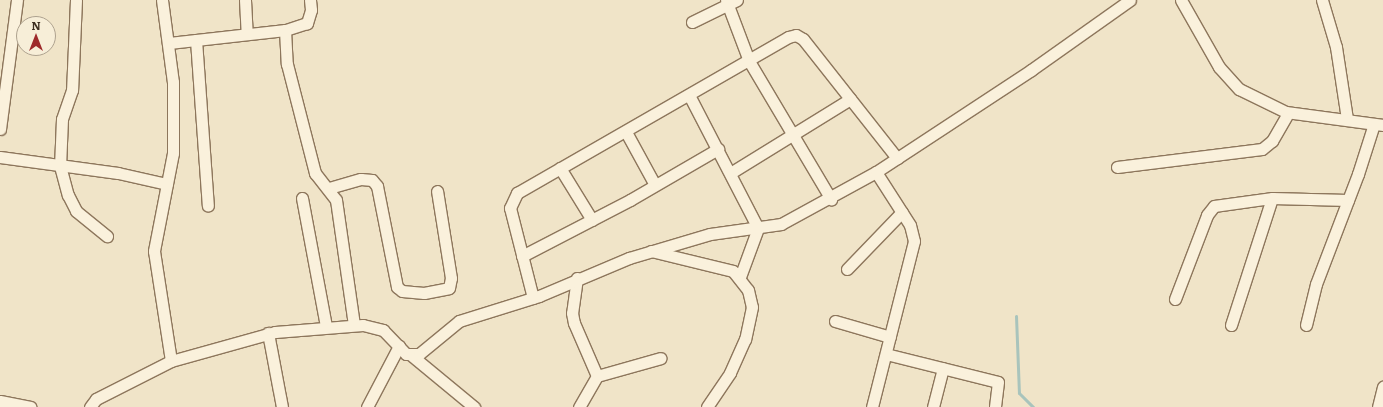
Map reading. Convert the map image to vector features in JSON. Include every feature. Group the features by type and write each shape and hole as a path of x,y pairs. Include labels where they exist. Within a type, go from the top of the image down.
{"street":[{"path":"0,129 17,0"},
{"path":"76,0 72,90 62,119 60,166 68,195 76,211 107,236"},
{"path":"162,0 169,43 175,110 173,153 154,252 171,361"},
{"path":"245,0 248,34"},
{"path":"169,43 285,30 307,23 311,10 310,0"},
{"path":"411,355 419,354 459,321 533,298 577,278 651,251 710,234 781,224 831,199 923,142 1130,0"},
{"path":"1181,0 1228,79 1239,89 1288,113 1312,118 1347,118 1378,124 1316,284 1306,325"},
{"path":"1322,0 1336,47 1347,118"},
{"path":"692,22 731,2 749,61 831,199"},
{"path":"285,30 287,64 295,100 315,173 329,188 336,200 354,325"},
{"path":"533,298 510,203 517,193 689,96 788,37 796,35 897,158"},
{"path":"196,40 208,206"},
{"path":"689,96 732,172 758,228 740,277"},
{"path":"732,172 850,99"},
{"path":"1117,167 1262,149 1272,141 1288,113"},
{"path":"626,132 656,185"},
{"path":"522,256 592,220 718,149"},
{"path":"0,157 118,173 167,184"},
{"path":"560,168 592,220"},
{"path":"872,407 914,241 910,225 876,172"},
{"path":"329,188 361,179 372,180 377,186 397,287 402,291 424,293 449,288 450,278 437,191"},
{"path":"302,198 326,326"},
{"path":"1175,299 1209,210 1222,204 1272,198 1348,200"},
{"path":"1231,325 1272,198"},
{"path":"847,269 902,212"},
{"path":"651,251 718,266 740,277 751,298 750,322 738,358 707,407"},
{"path":"577,278 574,323 597,376"},
{"path":"835,321 890,338"},
{"path":"90,407 96,399 171,361 268,333 326,326 354,325 383,330 399,346 474,407"},
{"path":"268,333 282,407"},
{"path":"367,407 399,346"},
{"path":"886,354 998,382 995,407"},
{"path":"579,407 597,376 661,358"},
{"path":"933,407 943,368"},
{"path":"1378,407 1383,387"},
{"path":"0,401 30,407"}],"waterway":[{"path":"1016,316 1019,393 1033,407"}]}
